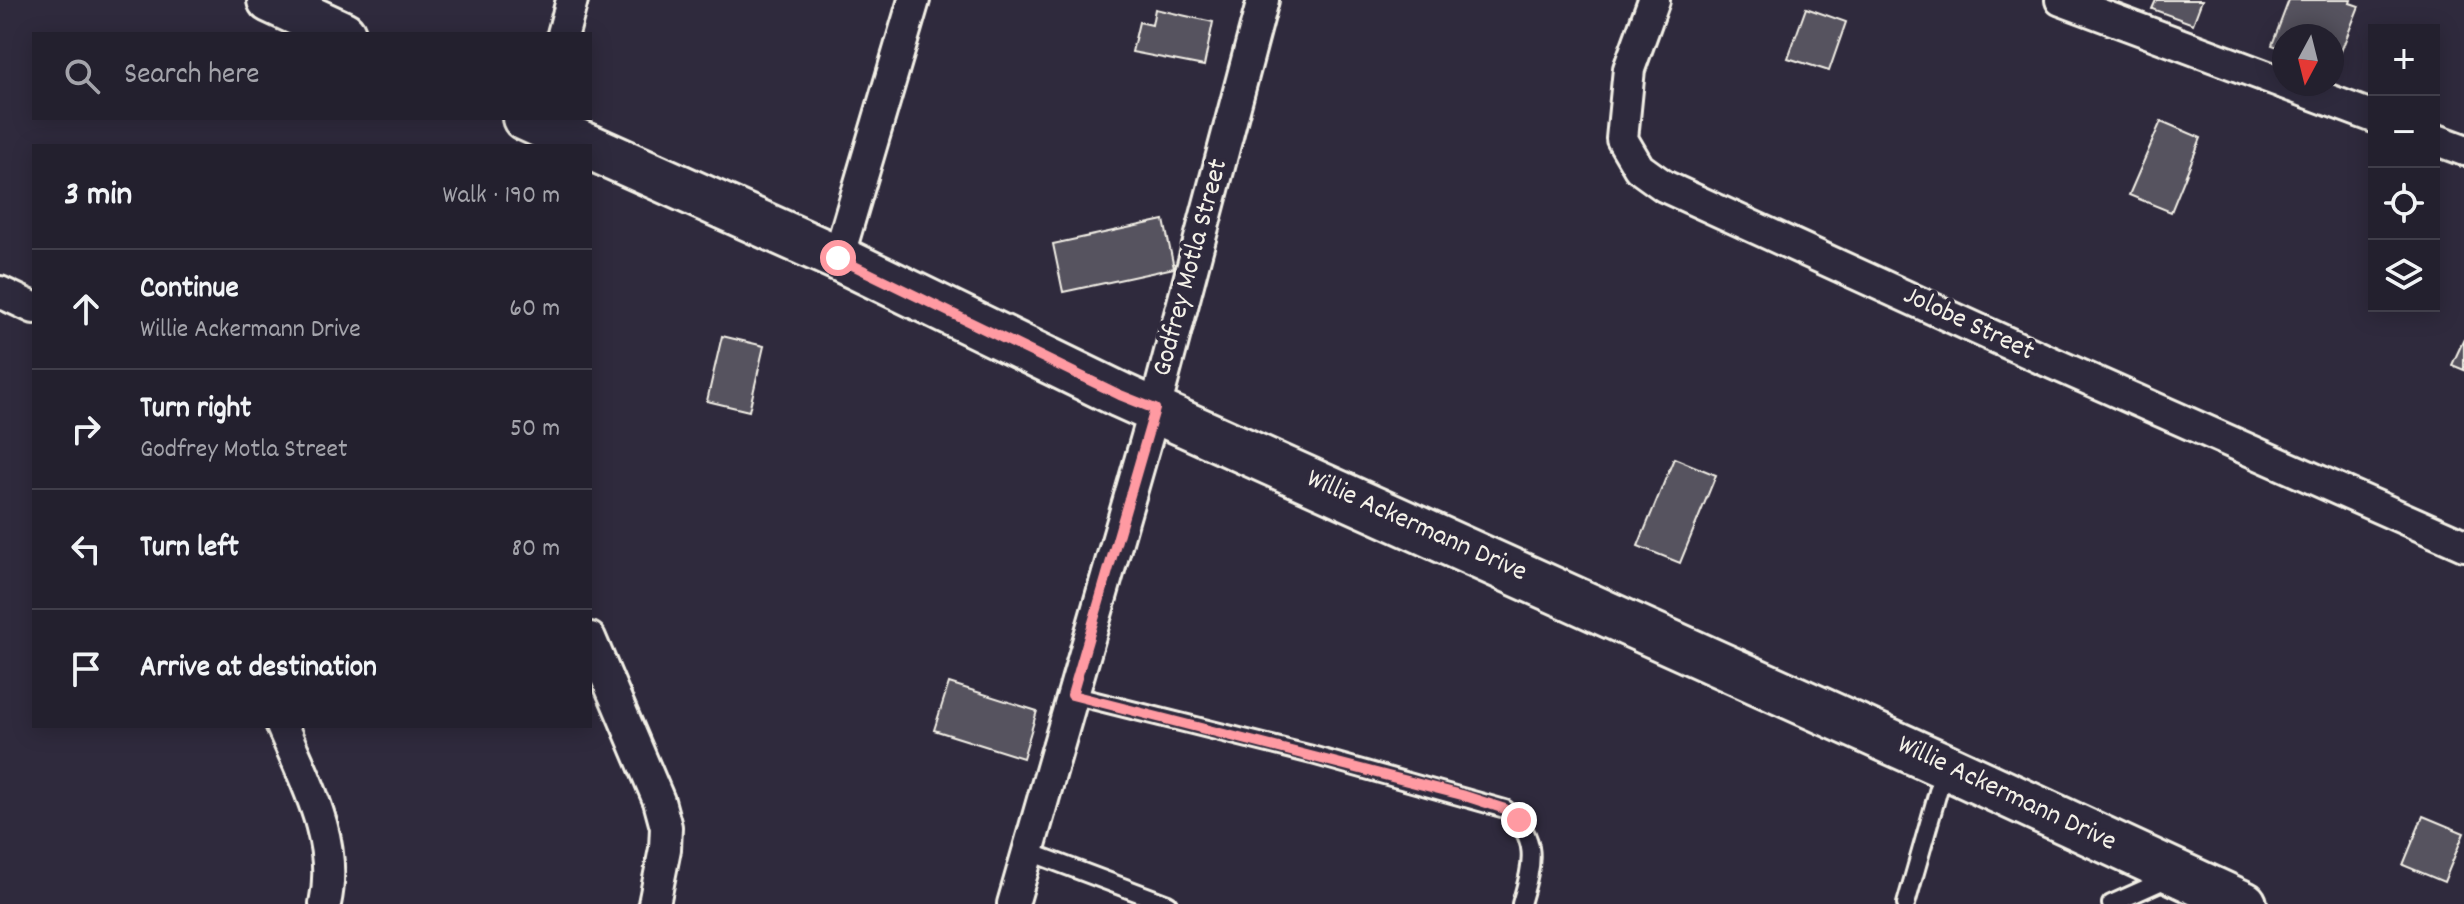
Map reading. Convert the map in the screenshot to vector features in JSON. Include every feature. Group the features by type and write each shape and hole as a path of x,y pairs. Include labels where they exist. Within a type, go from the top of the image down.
{"street":[{"path":"270,0 339,32"},
{"path":"564,32 572,0"},
{"path":"838,258 914,0"},
{"name":"Godfrey Motla Street","path":"1013,904 1155,409 1263,0"},
{"name":"Jolobe Street","path":"1654,0 1629,69 1622,139 1639,168 1664,186 2041,358 2464,545"},
{"path":"2061,0 2272,79"},
{"path":"2317,96 2368,115"},
{"name":"Willie Ackermann Drive","path":"533,126 581,144"},
{"path":"2440,141 2464,150"},
{"name":"Willie Ackermann Drive","path":"592,148 838,258 1120,395 2244,904"},
{"path":"0,292 32,307"},
{"path":"592,643 659,801 666,827 654,904"},
{"path":"283,728 315,802 328,852 325,904"}],"lane":[{"path":"1072,695 1312,755 1505,809 1519,820 1531,846 1532,859 1521,904"},
{"path":"1906,904 1945,766"},
{"path":"1027,851 1168,904"},
{"path":"2111,904 2178,874"}],"building":[{"path":"2156,0 2202,0 2193,24 2152,9"},
{"path":"2289,0 2351,0 2350,3 2359,6 2344,44 2344,24 2280,24"},
{"path":"1806,8 1846,22 1829,71 1788,58"},
{"path":"1155,9 1213,22 1204,66 1132,52 1139,22 1152,25"},
{"path":"2161,121 2201,138 2171,212 2129,195"},
{"path":"1164,220 1174,268 1063,292 1053,244"},
{"path":"722,336 764,346 749,411 707,401"},
{"path":"2464,339 2464,370 2452,365"},
{"path":"1674,458 1716,475 1680,563 1638,546"},
{"path":"949,683 1037,711 1023,758 934,730"},
{"path":"2423,816 2464,833 2444,882 2403,865"}],"route":[{"path":"838,258 1120,395 1155,409 1072,695 1462,795 1505,809 1519,820"}]}
